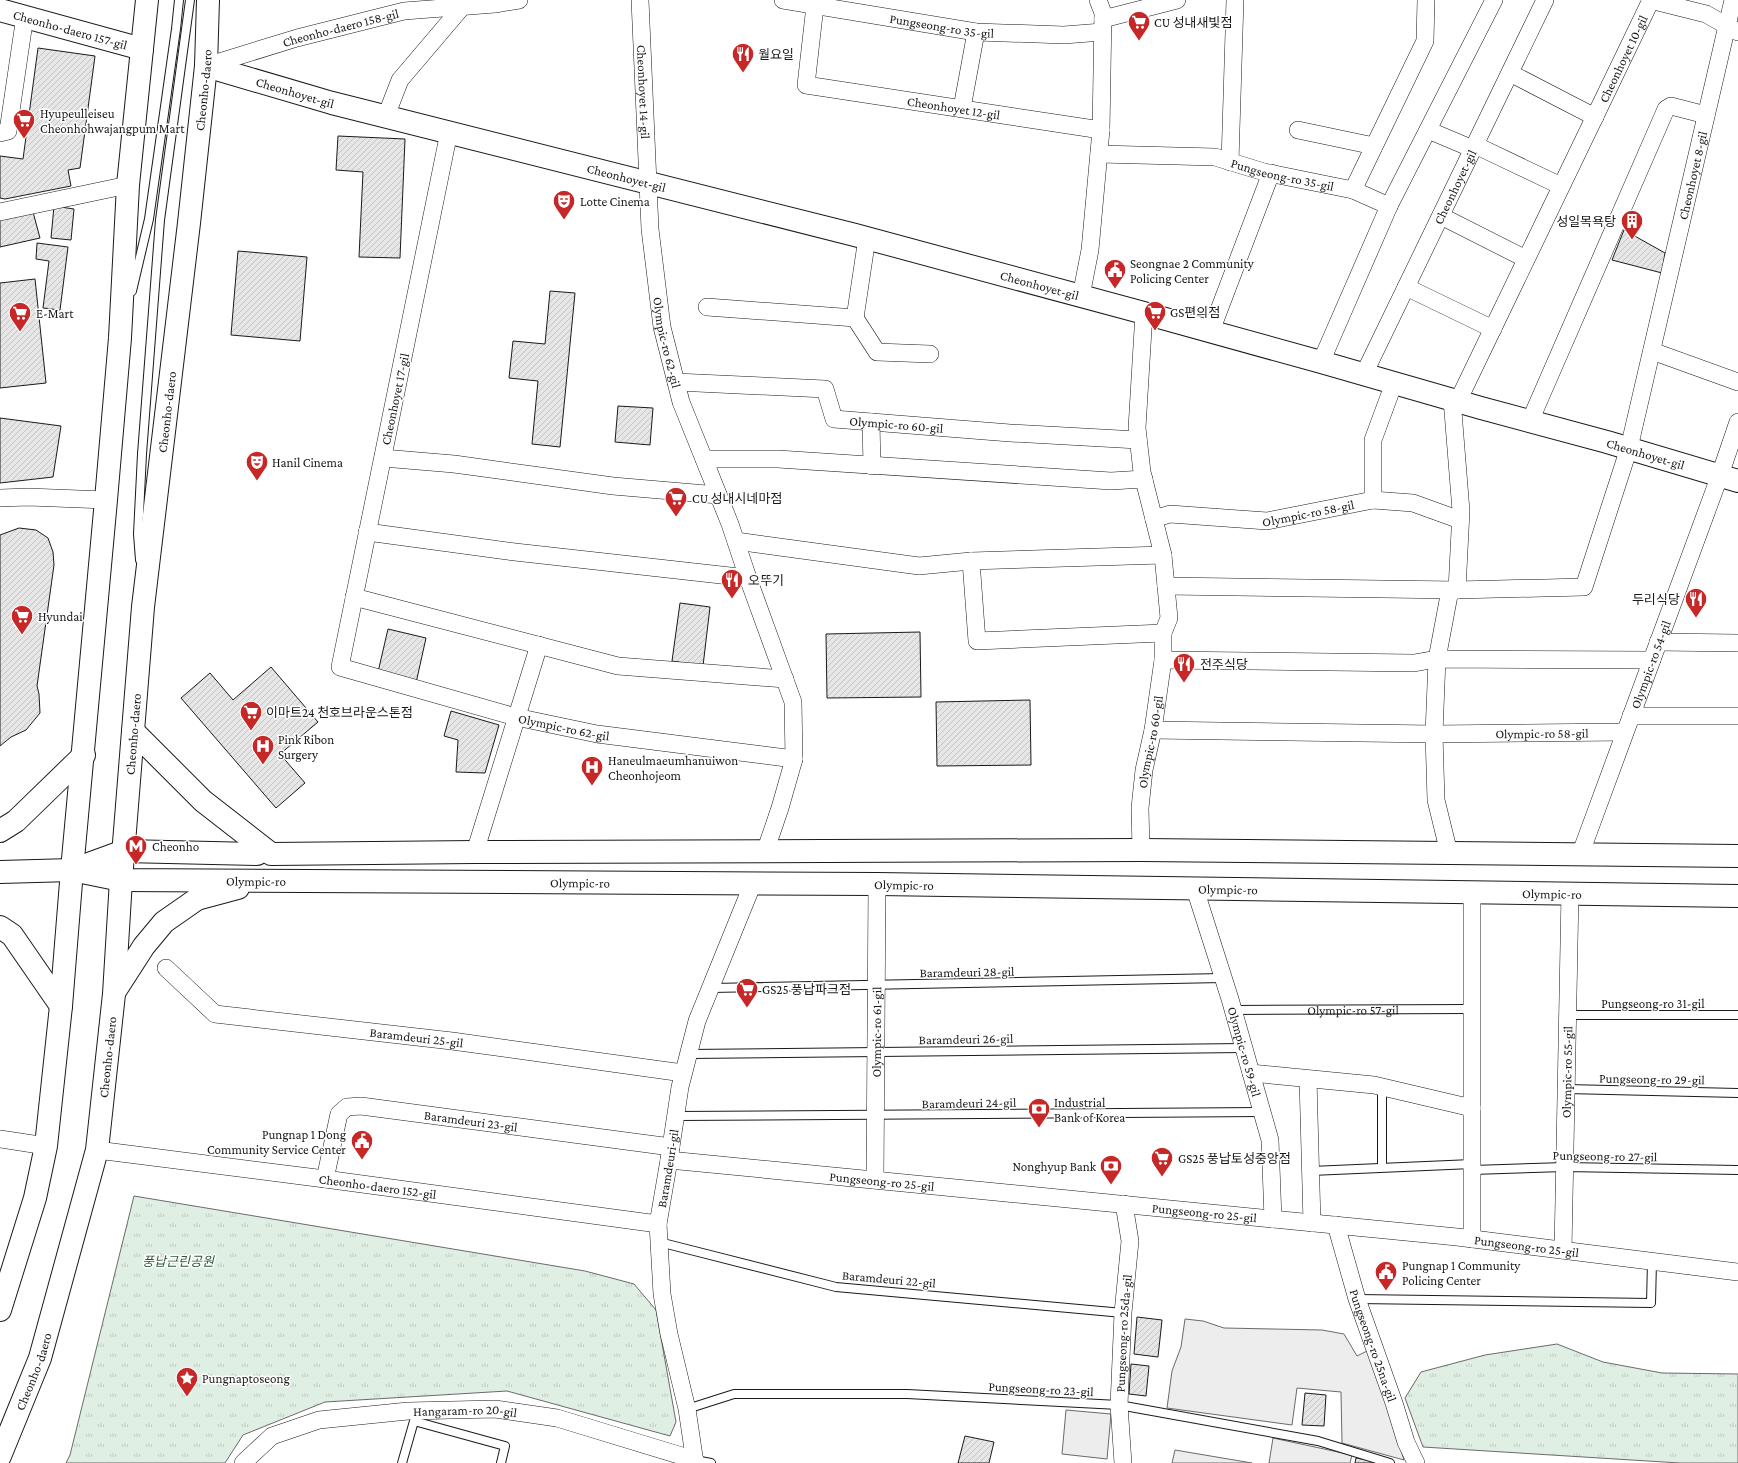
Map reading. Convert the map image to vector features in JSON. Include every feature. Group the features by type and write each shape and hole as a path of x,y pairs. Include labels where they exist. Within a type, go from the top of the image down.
{"main road":[{"path":"2,1296 35,1198 46,1146 61,1006 72,870 84,755 120,338 128,185 147,0"},
{"name":"Cheonho-daero","path":"0,1456 40,1358 97,1150 114,994 121,880 143,607 189,223 206,66 208,0"},
{"name":"Cheonho-daero 157-gil","path":"0,10 142,49"},
{"name":"Cheonhoyet-gil","path":"206,66 332,103 867,238 1211,331 1530,422 1629,448 1729,478"},
{"path":"133,731 203,801 264,854 250,860 216,860 212,862 207,869 208,874 216,880"},
{"path":"0,831 16,821 84,755"},
{"name":"Olympic-ro","path":"72,870 124,850 264,854 1141,850 1738,856"},
{"name":"Olympic-ro","path":"0,872 72,870 121,880 877,884 1738,896"},
{"path":"114,994 144,946 164,922 196,899 269,880"},
{"path":"0,927 12,935 61,1006"}],"street":[{"name":"Cheonho-daero 158-gil","path":"206,66 297,38 404,11 520,0"},
{"name":"Cheonhoyet 14-gil","path":"640,0 649,183"},
{"name":"Pungseong-ro 35-gil","path":"783,0 976,32 1064,35 1102,26 1177,0"},
{"path":"1081,296 1090,250 1101,130 1103,13 1098,0"},
{"name":"Pungseong-ro 35-gil","path":"1235,0 1230,162 1270,173 1353,190 1389,206"},
{"name":"Pungseong-ro 35-gil","path":"1353,190 1425,41 1426,0"},
{"path":"1321,362 1389,206 1494,0"},
{"name":"Cheonhoyet-gil","path":"1364,374 1545,0"},
{"path":"1650,0 1706,14 1733,28"},
{"name":"Cheonhoyet 10-gil","path":"1455,400 1493,329 1650,0"},
{"name":"Cheonhoyet 8-gil","path":"1629,448 1706,115 1733,28 1733,0"},
{"path":"386,116 400,80 474,4"},
{"name":"Cheonhoyet 12-gil","path":"815,6 806,85 1101,130"},
{"path":"0,133 8,131 25,16"},
{"path":"962,108 976,32"},
{"name":"Cheonhoyet 10-gil","path":"1510,73 1595,117"},
{"path":"1530,422 1666,109 1671,106 1706,115"},
{"path":"1298,130 1374,146"},
{"path":"1428,130 1474,147 1561,186"},
{"name":"Cheonhoyet 17-gil","path":"340,667 449,132"},
{"path":"1099,154 1215,157 1230,162"},
{"path":"1211,331 1270,173"},
{"name":"Olympic-ro 62-gil","path":"649,183 650,229 662,327 681,402 736,541 793,702 794,759 780,808 765,852"},
{"path":"0,212 128,185"},
{"path":"1441,216 1526,259"},
{"path":"867,238 855,318 877,352 930,354"},
{"path":"1406,287 1493,329"},
{"path":"707,307 855,318"},
{"name":"Olympic-ro 60-gil","path":"1141,850 1140,808 1144,770 1153,730 1163,660 1163,633 1169,618 1163,554 1144,479 1137,428 1144,313"},
{"path":"1652,351 1738,382"},
{"name":"Olympic-ro 60-gil","path":"676,382 825,389 834,419 1010,433 1138,440"},
{"path":"1373,500 1373,440 1394,383"},
{"path":"1449,853 1436,800 1434,734 1437,659 1454,590 1460,520 1455,400"},
{"path":"870,422 872,466"},
{"name":"Olympic-ro 54-gil","path":"1580,855 1658,642 1729,478 1738,422"},
{"path":"1166,586 1454,590 1584,587 1629,448"},
{"path":"383,458 454,464 613,486 718,495"},
{"path":"704,459 778,459 1111,481 1144,479"},
{"path":"0,498 28,497 106,500"},
{"name":"Olympic-ro 58-gil","path":"1154,519 1170,514 1267,521 1373,500 1413,503 1460,520"},
{"path":"367,532 515,552 748,578"},
{"path":"736,541 919,566 971,561 1163,554"},
{"path":"971,561 977,641 1163,633"},
{"path":"354,597 618,666 785,679"},
{"path":"1658,642 1738,643"},
{"path":"475,852 539,646"},
{"path":"1163,660 1414,663 1437,659 1652,660"},
{"name":"Olympic-ro 62-gil","path":"340,667 516,717 597,734 794,759"},
{"path":"1631,716 1738,716"},
{"name":"Olympic-ro 58-gil","path":"1153,730 1434,734 1625,732"},
{"name":"Baramdeuri-gil","path":"700,1462 669,1334 662,1294 658,1224 683,1073 697,1021 753,883"},
{"name":"Olympic-ro 61-gil","path":"875,1180 877,884"},
{"name":"Olympic-ro 59-gil","path":"1195,888 1233,1010 1270,1140 1273,1219"},
{"path":"1472,892 1472,1239"},
{"name":"Olympic-ro 55-gil","path":"1564,1250 1570,894"},
{"name":"Baramdeuri 25-gil","path":"166,968 215,1014 452,1041 683,1073"},
{"path":"1251,1073 1382,1087 1472,1108"},
{"path":"1308,1079 1312,1223"},
{"name":"Baramdeuri 23-gil","path":"325,1178 339,1114 347,1106 361,1106 670,1154"},
{"path":"0,1139 46,1146"},
{"name":"Cheonho-daero 152-gil","path":"97,1150 325,1178 658,1224"},
{"name":"Pungseong-ro 25-gil","path":"670,1154 875,1180 1472,1239 1738,1272"},
{"name":"Pungseong-ro 25da-gil","path":"1123,1463 1119,1405 1123,1313 1130,1241 1124,1204"},
{"name":"Pungseong-ro 25na-gil","path":"1336,1225 1357,1299 1394,1403 1406,1442 1416,1463"},
{"name":"Hangaram-ro 20-gil","path":"242,1463 272,1436 319,1420 414,1416 495,1408 557,1418 700,1462"}],"lane":[{"path":"120,338 149,220 176,29 178,0"},
{"path":"143,607 138,534 145,407 160,220 190,0"},
{"name":"Baramdeuri 28-gil","path":"711,988 876,986 1223,978"},
{"name":"Olympic-ro 57-gil","path":"1233,1010 1472,1009"},
{"name":"Pungseong-ro 31-gil","path":"1567,1015 1738,1015"},
{"name":"Baramdeuri 26-gil","path":"688,1054 1244,1048"},
{"path":"1382,1087 1382,1168"},
{"name":"Pungseong-ro 29-gil","path":"1566,1089 1738,1093"},
{"name":"Baramdeuri 24-gil","path":"676,1116 1262,1112"},
{"name":"Pungseong-ro 27-gil","path":"1311,1171 1382,1168 1472,1167 1738,1170"},
{"name":"Baramdeuri 22-gil","path":"658,1242 836,1287 1123,1313"},
{"path":"1357,1299 1651,1303 1652,1262"},
{"name":"Pungseong-ro 23-gil","path":"687,1409 734,1394 907,1394 1119,1405 1318,1441 1390,1463"},
{"path":"402,1463 414,1416 505,1446 500,1463"}],"green space":[{"name":"풍납근린공원","path":"134,1196 585,1271 634,1284 656,1310 676,1422 670,1436 507,1391 325,1402 243,1435 225,1463 66,1463 70,1455"},
{"path":"1557,1344 1603,1362 1662,1373 1738,1374 1738,1463 1680,1463 1423,1447 1405,1398 1421,1372 1485,1355"}],"shaded area":[{"path":"1185,1319 1203,1321 1224,1328 1322,1330 1344,1334 1357,1356 1369,1350 1404,1460 1342,1443 1341,1392 1297,1388 1292,1425 1167,1408 1172,1371 1181,1347"},
{"path":"1066,1410 1111,1414 1107,1459 1062,1454"},
{"path":"1273,1438 1352,1455 1350,1463 1269,1463"},
{"path":"1175,1450 1252,1463 1172,1463"}],"building":[{"path":"38,48 95,56 80,168 68,170 71,186 5,199 0,198 0,156 23,159"},
{"path":"338,136 405,139 400,258 359,257 363,172 336,170"},
{"path":"54,206 74,209 71,240 51,238"},
{"path":"33,212 40,238 0,247 0,220"},
{"name":"성일목욕탕","path":"1624,230 1665,253 1662,273 1612,260"},
{"path":"37,243 68,247 60,310 43,308 49,261 36,259"},
{"path":"238,251 307,257 300,341 231,335"},
{"name":"E-Mart","path":"35,279 46,383 0,388 0,283"},
{"path":"550,291 575,293 560,447 532,444 538,381 509,378 513,341 545,344"},
{"path":"618,406 653,408 650,445 615,442"},
{"path":"0,418 61,426 53,477 0,483"},
{"name":"Hyundai","path":"19,528 36,530 48,538 53,552 54,565 37,686 40,713 26,730 11,737 0,746 0,535"},
{"path":"680,603 710,607 703,666 672,661"},
{"path":"388,629 426,638 416,683 378,672"},
{"path":"920,632 921,697 827,698 826,634"},
{"path":"271,667 318,722 280,754 305,783 276,808 181,698 210,673 233,700"},
{"path":"1030,700 1031,765 937,766 936,702"},
{"path":"451,711 499,725 485,773 456,772 458,740 444,736"},
{"path":"1137,1317 1162,1320 1158,1357 1134,1354"},
{"path":"1131,1364 1149,1366 1146,1396 1129,1394"},
{"path":"1305,1393 1326,1395 1324,1426 1302,1425"},
{"path":"965,1436 994,1442 989,1463 958,1463"},
{"path":"1356,1458 1374,1461 1374,1463 1355,1463"}],"place":[{"name":"CU 성내새빛점","path":"1139,42"},
{"name":"월요일","path":"743,74"},
{"name":"Hyupeulleiseu Cheonhohwajangpum Mart","path":"24,140"},
{"name":"Lotte Cinema","path":"564,220"},
{"name":"성일목욕탕","path":"1632,240"},
{"name":"Seongnae 2 Community Policing Center","path":"1115,290"},
{"name":"E-Mart","path":"20,332"},
{"name":"GS편의점","path":"1155,332"},
{"name":"Hanil Cinema","path":"257,482"},
{"name":"CU 성내시네마점","path":"676,518"},
{"name":"오뚜기","path":"732,600"},
{"name":"두리식당","path":"1696,618"},
{"name":"Hyundai","path":"22,636"},
{"name":"전주식당","path":"1184,684"},
{"name":"이마트24 천호브라운스톤점","path":"251,732"},
{"name":"Pink Ribon Surgery","path":"263,766"},
{"name":"Haneulmaeumhanuiwon Cheonhojeom","path":"592,786"},
{"name":"Cheonho","path":"136,866"},
{"name":"GS25 풍납파크점","path":"747,1008"},
{"name":"Industrial Bank of Korea","path":"1039,1128"},
{"name":"Pungnap 1 Dong Community Service Center","path":"362,1160"},
{"name":"GS25 풍납토성중앙점","path":"1162,1178"},
{"name":"Nonghyup Bank","path":"1111,1186"},
{"name":"Pungnap 1 Community Policing Center","path":"1386,1292"},
{"name":"Pungnaptoseong","path":"187,1398"}]}
